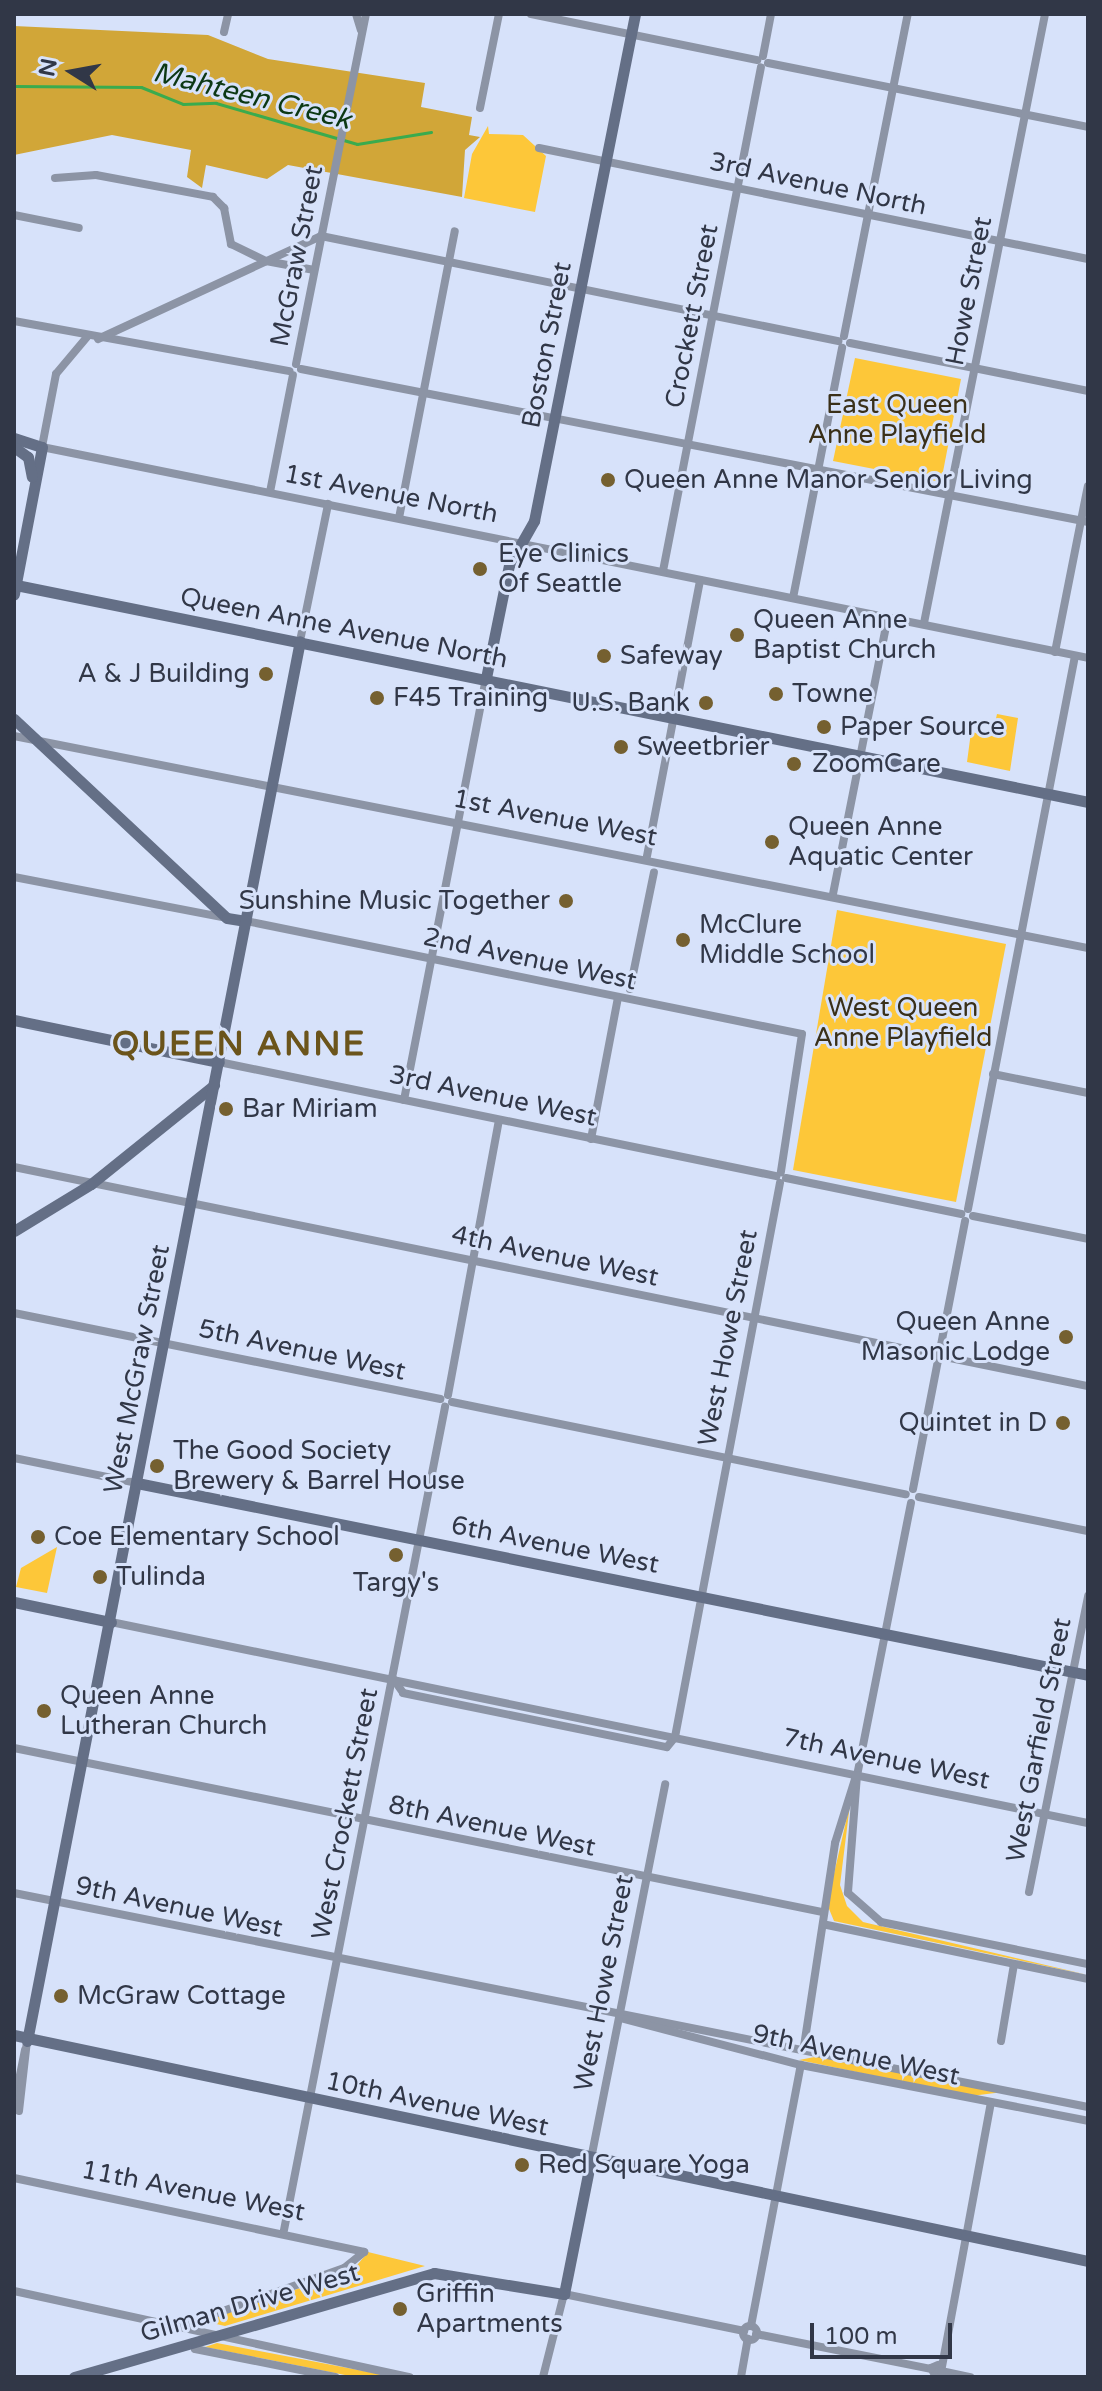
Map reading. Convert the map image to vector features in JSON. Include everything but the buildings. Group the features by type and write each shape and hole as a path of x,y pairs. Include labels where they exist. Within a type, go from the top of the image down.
{"street":[{"path":"224,32 228,14"},
{"path":"356,14 362,35"},
{"name":"McGraw Street","path":"270,492 366,14"},
{"path":"480,108 499,14"},
{"path":"531,14 1088,127"},
{"name":"Boston Street","path":"486,678 506,573 523,543 555,416 635,14"},
{"name":"Crockett Street","path":"663,571 771,14"},
{"path":"793,598 908,14"},
{"name":"Howe Street","path":"924,623 1045,14"},
{"name":"3rd Avenue North","path":"539,148 1088,259"},
{"path":"55,178 96,175 213,197 224,208 226,239 266,261 314,270"},
{"path":"14,215 79,228"},
{"path":"399,518 455,231"},
{"path":"98,339 321,236 1088,391"},
{"path":"14,321 98,339 424,390 1084,521"},
{"path":"15,587 56,374 87,337"},
{"name":"1st Avenue North","path":"14,438 42,447 1088,658"},
{"path":"14,447 28,457 32,498"},
{"path":"1055,652 1084,521 1088,486"},
{"path":"300,641 328,504"},
{"path":"647,856 700,580"},
{"name":"Queen Anne Avenue North","path":"15,587 486,678 1088,802"},
{"path":"833,894 888,616"},
{"name":"West McGraw Street","path":"16,2108 300,641"},
{"path":"1075,656 857,1775 846,1874 858,1907 881,1922 1088,1964"},
{"path":"404,1100 486,678"},
{"path":"14,719 227,918"},
{"name":"1st Avenue West","path":"14,736 31,735 273,782 1088,948"},
{"path":"630,989 654,872"},
{"path":"14,877 246,921"},
{"name":"2nd Avenue West","path":"246,921 806,1037"},
{"path":"591,1139 618,998"},
{"name":"3rd Avenue West","path":"14,1020 1088,1239"},
{"name":"West Howe Street","path":"675,1737 806,1037"},
{"path":"993,1074 1088,1093"},
{"path":"14,1231 91,1184 214,1085"},
{"name":"West Crockett Street","path":"284,2230 499,1121"},
{"name":"4th Avenue West","path":"14,1167 1088,1386"},
{"name":"5th Avenue West","path":"14,1313 1088,1531"},
{"name":"6th Avenue West","path":"14,1458 1088,1675"},
{"name":"West Garfield Street","path":"1029,1892 1088,1596"},
{"name":"7th Avenue West","path":"14,1602 392,1677 403,1693 667,1747 675,1737 1088,1823"},
{"name":"8th Avenue West","path":"14,1748 822,1912"},
{"path":"804,2046 827,1925 822,1912 845,1796 857,1775"},
{"name":"West Howe Street","path":"543,2377 564,2294 665,1784"},
{"name":"9th Avenue West","path":"14,1893 619,2018 801,2065 1088,2121"},
{"path":"827,1925 1088,1979"},
{"path":"1001,2041 1014,1964"},
{"name":"9th Avenue West","path":"619,2018 804,2046 1088,2107"},
{"name":"10th Avenue West","path":"14,2035 27,2041 1088,2261"},
{"path":"741,2377 801,2065"},
{"path":"935,2371 991,2103"},
{"name":"11th Avenue West","path":"14,2178 284,2230 363,2250"},
{"name":"Gilman Drive West","path":"184,2325 344,2268 363,2250"},
{"name":"Gilman Drive West","path":"74,2377 439,2272 564,2294"},
{"path":"14,2291 184,2325 211,2337 410,2377"},
{"path":"564,2294 970,2377"},
{"path":"193,2342 195,2349 335,2377"}],"green space":[{"path":"488,126 489,134 523,135 546,156 535,212 464,198 472,154"},
{"name":"East Queen Anne Playfield","path":"855,358 961,379 941,482 833,461"},
{"path":"997,714 1018,718 1010,771 967,762 971,732 992,736"},
{"name":"West Queen Anne Playfield","path":"837,910 1006,944 956,1202 793,1170"},
{"path":"57,1547 47,1593 16,1587 21,1568"},
{"path":"850,1804 840,1885 847,1906 863,1922 1088,1975 834,1921 827,1904"},
{"path":"825,2055 1003,2092 971,2096 799,2060"},
{"path":"368,2252 425,2266 225,2326 203,2321 353,2270"},
{"path":"217,2343 395,2377 355,2377 205,2347"}],"shaded area":[{"path":"14,26 208,35 268,59 425,83 421,107 472,117 469,135 480,137 465,150 462,197 288,165 267,179 206,165 202,188 187,177 191,150 112,135 14,155"}],"waterway":[{"name":"Mahteen Creek","path":"14,86 141,87 183,104 216,103 357,144 431,132"}],"place":[{"name":"Queen Anne Manor Senior Living","path":"608,480"},
{"name":"Eye Clinics Of Seattle","path":"480,569"},
{"name":"Queen Anne Baptist Church","path":"737,635"},
{"name":"Safeway","path":"604,656"},
{"name":"A & J Building","path":"266,674"},
{"name":"Towne","path":"776,694"},
{"name":"F45 Training","path":"377,698"},
{"name":"U.S. Bank","path":"706,703"},
{"name":"Paper Source","path":"824,727"},
{"name":"Sweetbrier","path":"621,747"},
{"name":"ZoomCare","path":"794,764"},
{"name":"Queen Anne Aquatic Center","path":"772,842"},
{"name":"Sunshine Music Together","path":"566,901"},
{"name":"McClure Middle School","path":"683,940"},
{"name":"Bar Miriam","path":"226,1109"},
{"name":"Queen Anne Masonic Lodge","path":"1066,1337"},
{"name":"Quintet in D","path":"1063,1423"},
{"name":"The Good Society Brewery & Barrel House","path":"157,1466"},
{"name":"Coe Elementary School","path":"38,1537"},
{"name":"Targy's","path":"396,1555"},
{"name":"Tulinda","path":"100,1577"},
{"name":"Queen Anne Lutheran Church","path":"44,1711"},
{"name":"McGraw Cottage","path":"61,1996"},
{"name":"Red Square Yoga","path":"522,2165"},
{"name":"Griffin Apartments","path":"400,2309"}],"district":[{"name":"QUEEN ANNE","path":"239,1045"}]}
